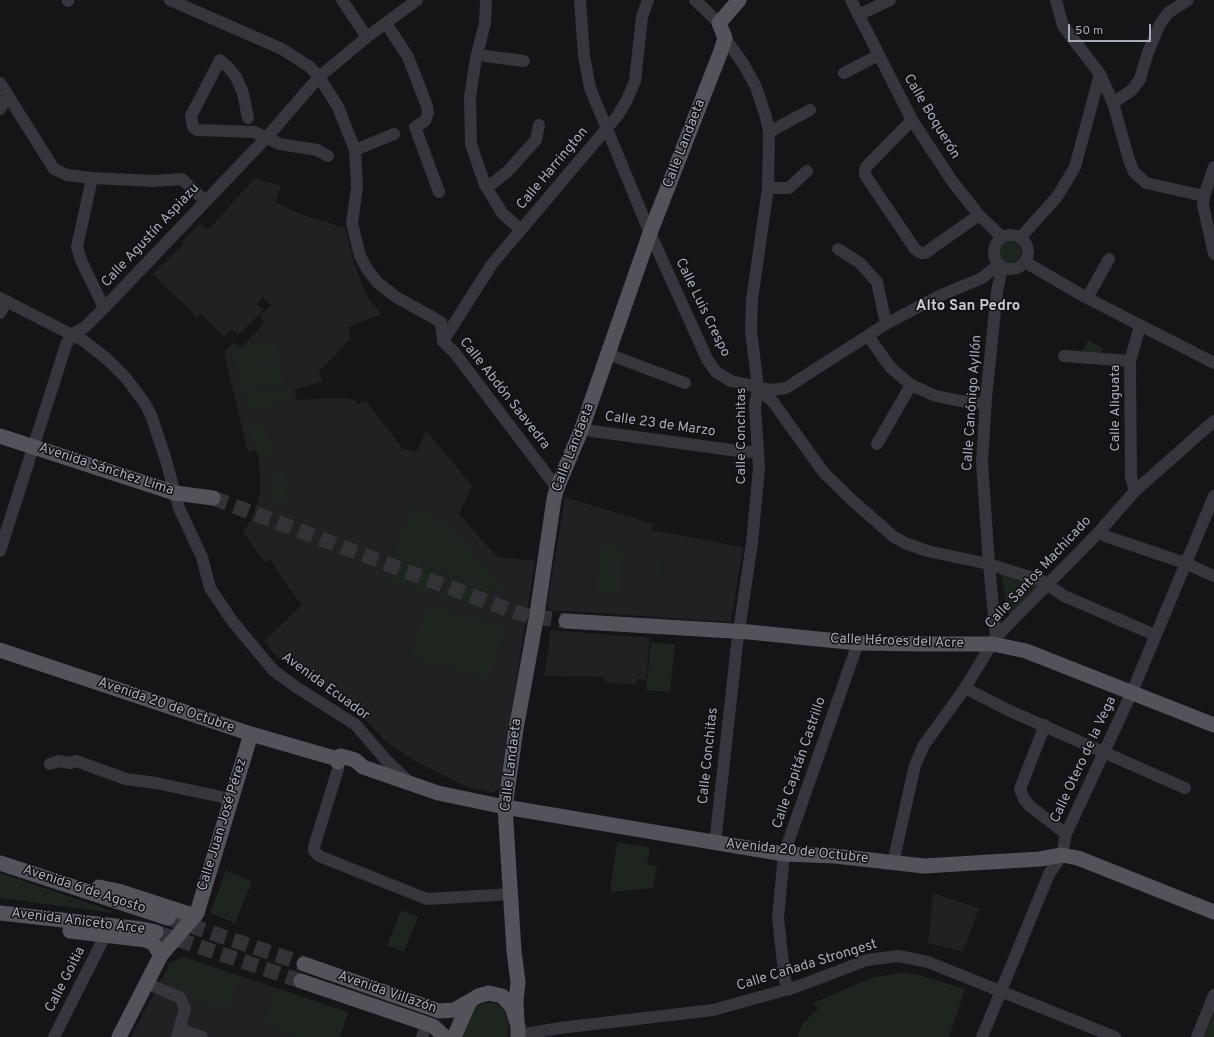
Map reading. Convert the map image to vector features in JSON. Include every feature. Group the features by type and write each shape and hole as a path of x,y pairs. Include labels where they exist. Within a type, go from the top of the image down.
{"main road":[{"path":"725,38 719,23 739,0"},
{"name":"Calle Landaeta","path":"517,1020 516,1001 518,982 514,952 512,894 505,806 516,729 557,488 582,428 650,233 725,38"},
{"name":"Avenida Sánchez Lima","path":"0,436 175,493 213,498"},
{"name":"Calle Héroes del Acre","path":"566,621 739,632 858,642 919,644 995,640 1213,723"},
{"name":"Avenida 20 de Octubre","path":"0,650 251,734 336,760 341,756 355,760 363,767 410,782 438,793 784,854 835,856 924,866 1040,859 1062,855 1078,858 1214,912"},
{"name":"Calle Juan José Pérez","path":"194,918 251,734"},
{"name":"Avenida 6 de Agosto","path":"0,863 76,886 168,918"},
{"path":"76,886 97,886 118,891 194,918 164,952 118,1037"},
{"name":"Avenida Aniceto Arce","path":"0,913 142,929 156,932"},
{"path":"28,917 52,929 146,940 153,943 164,952"},
{"name":"Avenida Villazón","path":"304,964 439,1011 454,1010 484,994 498,994 508,1001 517,1020"},
{"name":"Avenida Villazón","path":"301,981 424,1030 433,1026 445,1037"},
{"path":"454,1037 470,1001"},
{"path":"517,1020 519,1036"}],"street":[{"name":"Calle Abdón Saavedra","path":"170,0 282,49 310,67 319,77 338,107 355,150 357,186 352,223 360,256 374,279 396,298 441,322 443,341 470,373 557,488"},
{"path":"343,0 367,37"},
{"name":"Calle Agustín Aspiazu","path":"71,335 85,327 104,308 266,138 319,77 367,37 417,0"},
{"path":"486,0 485,23 476,58 470,97 471,144 485,185 502,213 521,230"},
{"name":"Calle Luis Crespo","path":"580,0 584,56 590,88 608,127 650,233 707,359 716,372 731,382 772,390 786,388 886,324 939,296 982,278 1000,266"},
{"name":"Calle Harrington","path":"443,341 492,264 608,127 627,100 635,81 642,17 648,0"},
{"path":"695,0 719,23"},
{"name":"Calle Boquerón","path":"851,0 912,120 952,181 979,215 1002,238"},
{"path":"858,15 890,0"},
{"path":"1056,0 1063,26 1100,74 1114,103 1129,160 1134,172 1142,180 1165,188 1204,196"},
{"path":"1114,103 1132,90 1140,79 1148,52 1160,24 1168,14 1188,0"},
{"path":"386,23 408,57 427,106 428,113 425,121 415,127 439,192"},
{"name":"Calle Conchitas","path":"715,843 739,632 752,543 759,468 755,406 758,388 752,330 752,300 768,188 769,132 766,117 756,87 744,65 725,38"},
{"path":"844,73 879,55"},
{"path":"484,56 524,61"},
{"path":"248,118 243,93 236,77 220,60 191,116 193,127 197,130 254,132 280,144 317,150 328,156"},
{"path":"1020,238 1057,196 1075,167 1100,74"},
{"path":"0,83 54,169 66,175 92,178 154,181 182,179 205,201"},
{"path":"0,109 8,95"},
{"path":"769,132 810,110"},
{"path":"912,120 866,167 865,171 915,248 921,253 925,253 979,215"},
{"path":"493,183 507,172 536,140 539,126"},
{"path":"355,150 394,134"},
{"path":"1214,167 1204,196 1203,205 1205,220 1214,254"},
{"path":"768,188 789,188 807,171"},
{"path":"92,178 77,247 81,260 104,308"},
{"path":"1011,235 1020,238 1028,249 1025,262 1014,270 1000,266 993,252 996,244 1002,238 1011,235"},
{"path":"838,249 860,263 877,282 886,324"},
{"path":"1087,298 1109,259"},
{"path":"1025,262 1087,298 1214,363"},
{"name":"Calle Canónigo Ayllón","path":"995,640 982,462 986,404 1000,266"},
{"path":"0,313 3,300"},
{"name":"Avenida Ecuador","path":"3,300 84,341 108,360 126,378 144,402 157,430 179,508 202,557 210,588 233,622 273,670 296,687 356,725 386,760 410,782"},
{"name":"Calle Aliguata","path":"1135,491 1131,477 1130,361 1140,326"},
{"path":"0,551 66,345 71,335"},
{"path":"868,336 891,368 911,385 936,396 986,404"},
{"path":"608,354 685,383"},
{"path":"1064,356 1130,361"},
{"path":"877,444 911,385"},
{"path":"758,388 773,402 824,473 894,537 905,543 927,551 989,564 1047,583 1064,596 1155,635"},
{"name":"Calle Santos Machicado","path":"893,863 915,765 924,746 965,688 995,640 1047,583 1099,532 1135,491 1214,421"},
{"name":"Calle 23 de Marzo","path":"582,428 592,431 746,452 758,451"},
{"name":"Calle Otero de la Vega","path":"982,1037 1050,874 1062,855 1066,834 1132,692 1185,563 1213,500"},
{"path":"1099,532 1105,536 1185,563 1214,576"},
{"name":"Calle Capitán Castrillo","path":"790,989 785,982 778,918 784,854 858,642"},
{"path":"965,688 1104,753 1185,788"},
{"path":"1045,726 1020,789 1024,799 1030,806 1066,834"},
{"path":"50,764 59,760 70,763 76,761 126,779 156,783 231,799"},
{"path":"336,760 338,769 314,847 317,855 427,899 512,894"},
{"name":"Calle Goitia","path":"54,1037 105,936"},
{"name":"Calle Cañada Strongest","path":"519,1036 560,1028 713,1010 790,989 867,960 898,956 928,962 1115,1037"},
{"path":"146,984 179,997 182,1000 185,1009 178,1033 202,1037"},
{"path":"1196,1037 1214,994"}],"shaded area":[{"path":"255,178 281,186 275,202 300,214 345,228 354,263 363,287 370,301 382,314 348,327 351,338 319,372 323,381 294,390 297,400 342,398 355,400 357,404 366,401 403,449 417,451 426,430 472,486 459,514 497,557 535,561 499,789 492,793 467,787 413,760 387,743 350,703 277,657 264,641 302,605 282,579 271,560 264,562 243,532 252,518 260,493 259,449 248,452 224,352 234,342 241,347 265,323 259,316 271,305 263,297 257,304 263,310 238,335 232,329 224,337 200,313 197,317 152,274 184,244 182,241 200,223 208,230"},
{"path":"1006,241 1014,241 1021,248 1021,256 1014,263 1006,263 999,256 999,248"},
{"path":"275,339 280,360 237,371 232,350"},
{"path":"1088,340 1103,348 1099,357 1080,356"},
{"path":"280,361 286,382 242,393 237,372"},
{"path":"285,385 289,402 248,412 244,396"},
{"path":"262,422 275,455 260,461 247,428"},
{"path":"286,468 287,503 271,503 270,469"},
{"path":"565,497 654,524 652,530 743,547 731,622 551,610 547,605"},
{"path":"412,505 449,525 510,593 392,557"},
{"path":"599,546 623,547 621,593 596,592"},
{"path":"656,549 658,550 661,575 654,578"},
{"path":"392,557 437,572 430,594 385,579"},
{"path":"1000,570 1038,585 1009,616"},
{"path":"449,576 491,589 485,610 442,597"},
{"path":"426,604 505,626 490,679 411,657"},
{"path":"551,630 650,638 646,680 637,679 636,685 605,682 605,677 544,676"},
{"path":"651,642 675,644 670,692 646,690"},
{"path":"617,842 650,848 647,864 657,866 653,888 610,892"},
{"path":"226,870 252,882 235,923 210,913"},
{"path":"0,873 112,911 112,913 0,898"},
{"path":"933,893 979,908 963,952 928,943"},
{"path":"401,910 418,917 404,952 387,945"},
{"path":"184,957 348,1012 340,1037 131,1037 170,963"},
{"path":"184,957 240,977 229,1012 194,1000 193,996 168,987 171,980 163,978 170,963"},
{"path":"901,973 919,975 965,989 949,1037 797,1037 803,1023 818,1009 813,1003 874,977"},
{"path":"276,989 348,1012 340,1037 297,1037 263,1023"},
{"path":"489,1002 499,1005 506,1014 509,1028 508,1037 460,1037 471,1011 477,1006"},
{"path":"1214,1012 1214,1037 1204,1037"}],"tunnel":[{"path":"213,498 509,610 529,616 566,621"},
{"path":"168,918 304,964"},
{"path":"156,932 301,981"}],"district":[{"name":"Alto San Pedro","path":"968,307"}]}
